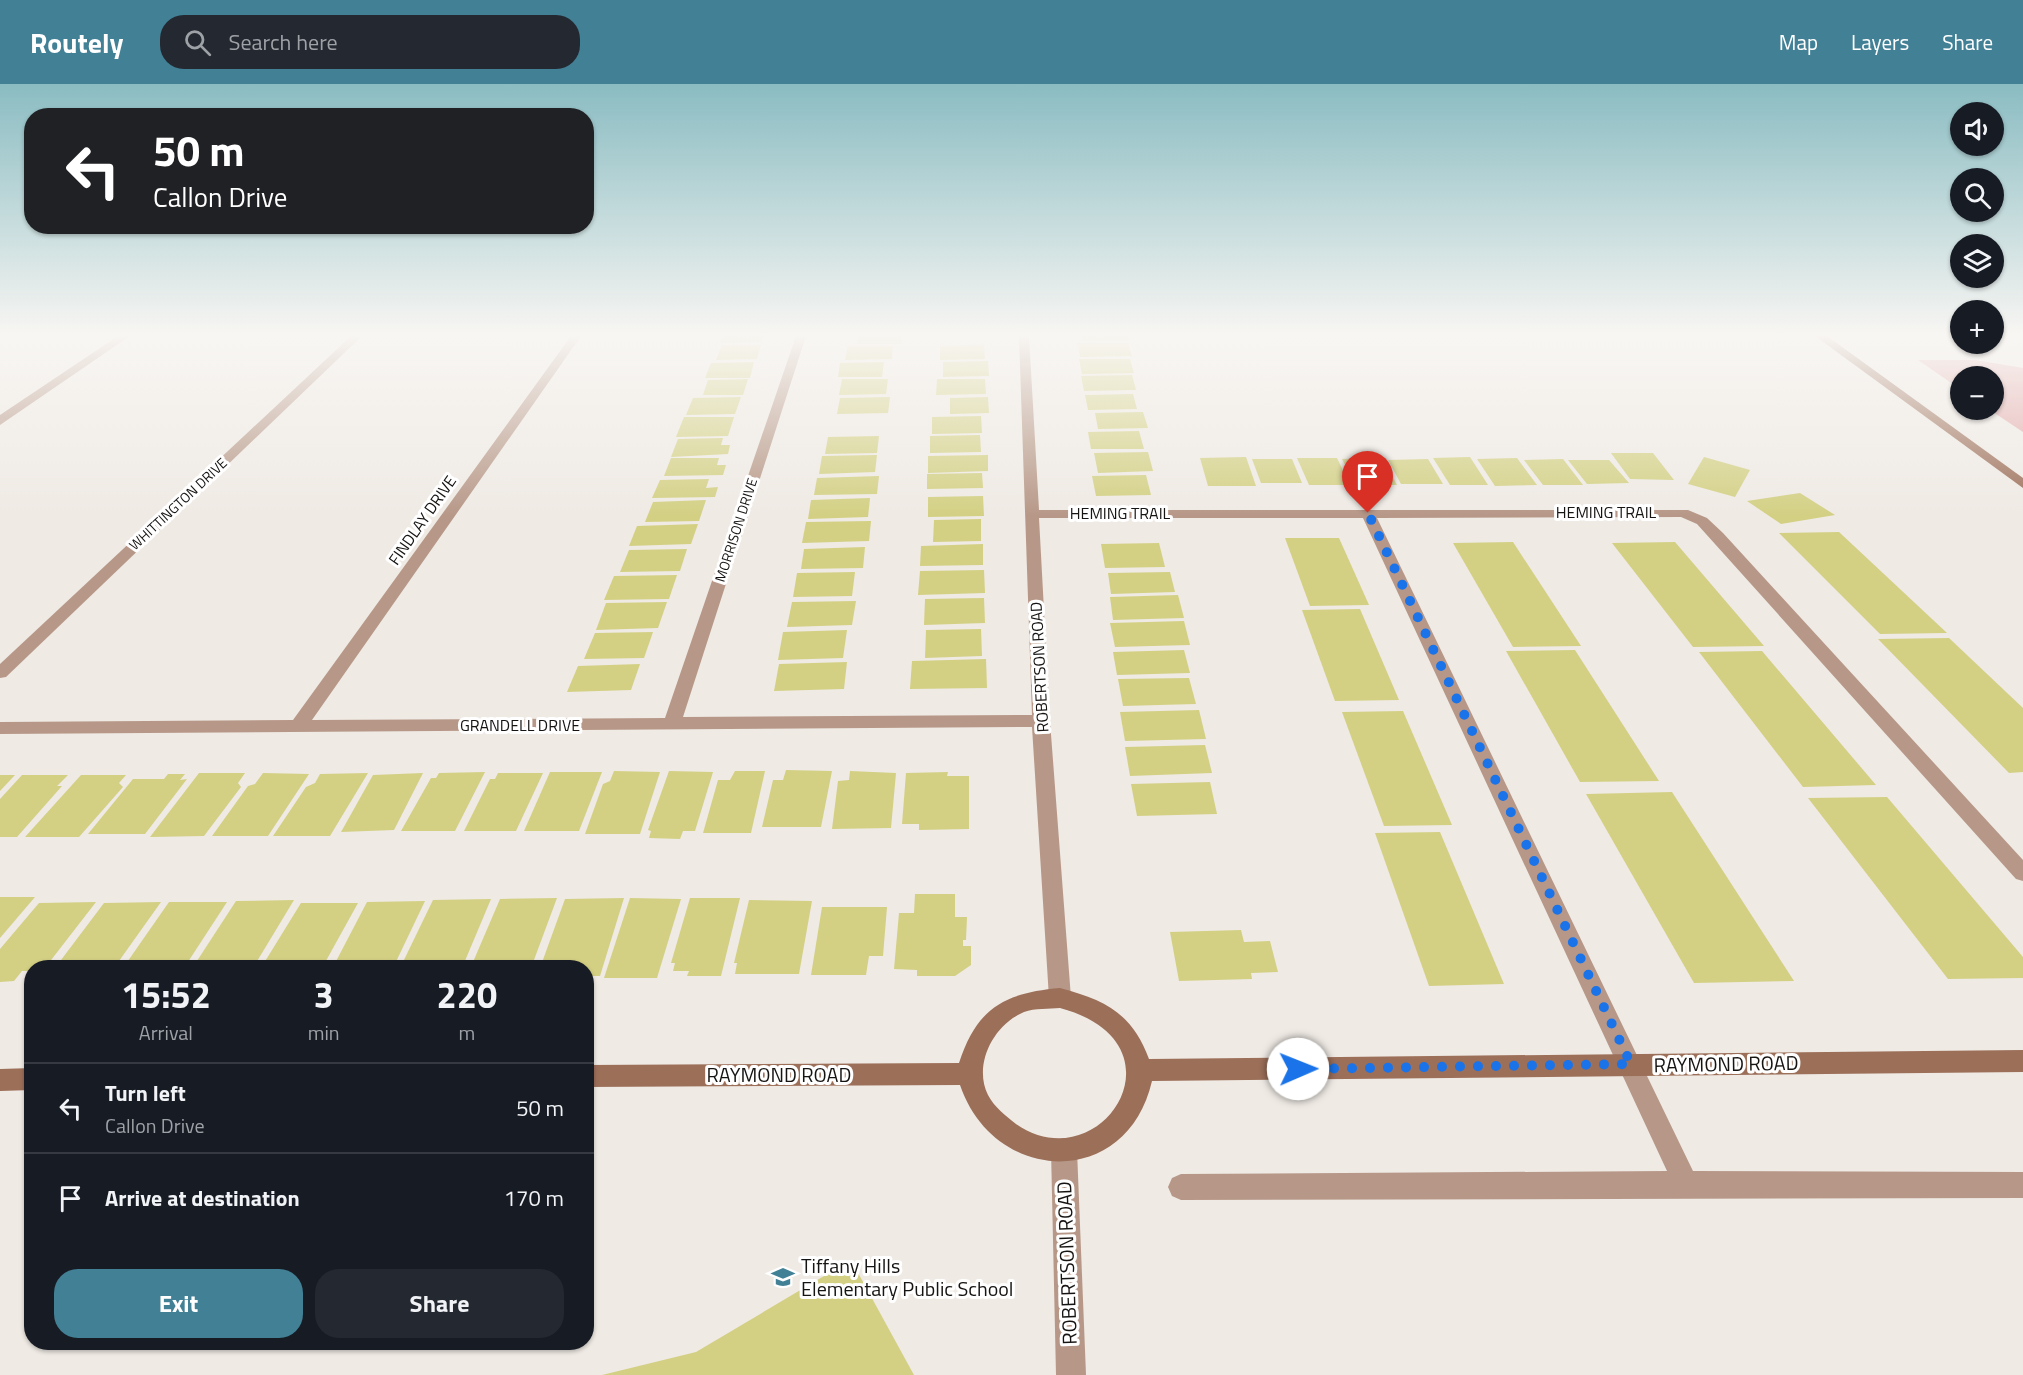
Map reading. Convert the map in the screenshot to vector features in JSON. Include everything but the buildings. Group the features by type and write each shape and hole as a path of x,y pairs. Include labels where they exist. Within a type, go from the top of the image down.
{"street":[{"path":"0,420 35,396"},
{"name":"WHITTINGTON DRIVE","path":"0,673 293,396"},
{"name":"FINDLAY DRIVE","path":"298,726 533,396"},
{"name":"MORRISON DRIVE","path":"672,723 781,396"},
{"name":"ROBERTSON ROAD","path":"1026,396 1041,721 1060,998"},
{"path":"1903,396 2023,484"},
{"path":"1368,513 1686,1184"},
{"name":"HEMING TRAIL","path":"1031,514 1683,513 1702,521 1718,536 2023,873"},
{"name":"GRANDELL DRIVE","path":"0,728 1041,721"},
{"path":"1060,998 1073,999 1098,1009 1119,1024 1133,1046 1140,1070 1138,1094 1127,1116 1109,1134 1086,1146 1064,1150 1031,1146 1007,1135 988,1118 975,1097 971,1074 974,1050 984,1030 1002,1013 1023,1002 1060,998"},
{"name":"RAYMOND ROAD","path":"1140,1070 2023,1061"},
{"name":"RAYMOND ROAD","path":"594,1076 971,1074"},
{"path":"0,1080 24,1079"},
{"name":"ROBERTSON ROAD","path":"1064,1150 1071,1375"},
{"path":"1181,1187 1686,1184 2023,1185"}],"shaded area":[{"path":"2004,396 2023,396 2023,432 2004,419"}],"place":[{"name":"Tiffany Hills Elementary Public School","path":"783,1277"}],"route":[{"path":"1298,1069 1631,1064 1368,513"}]}
